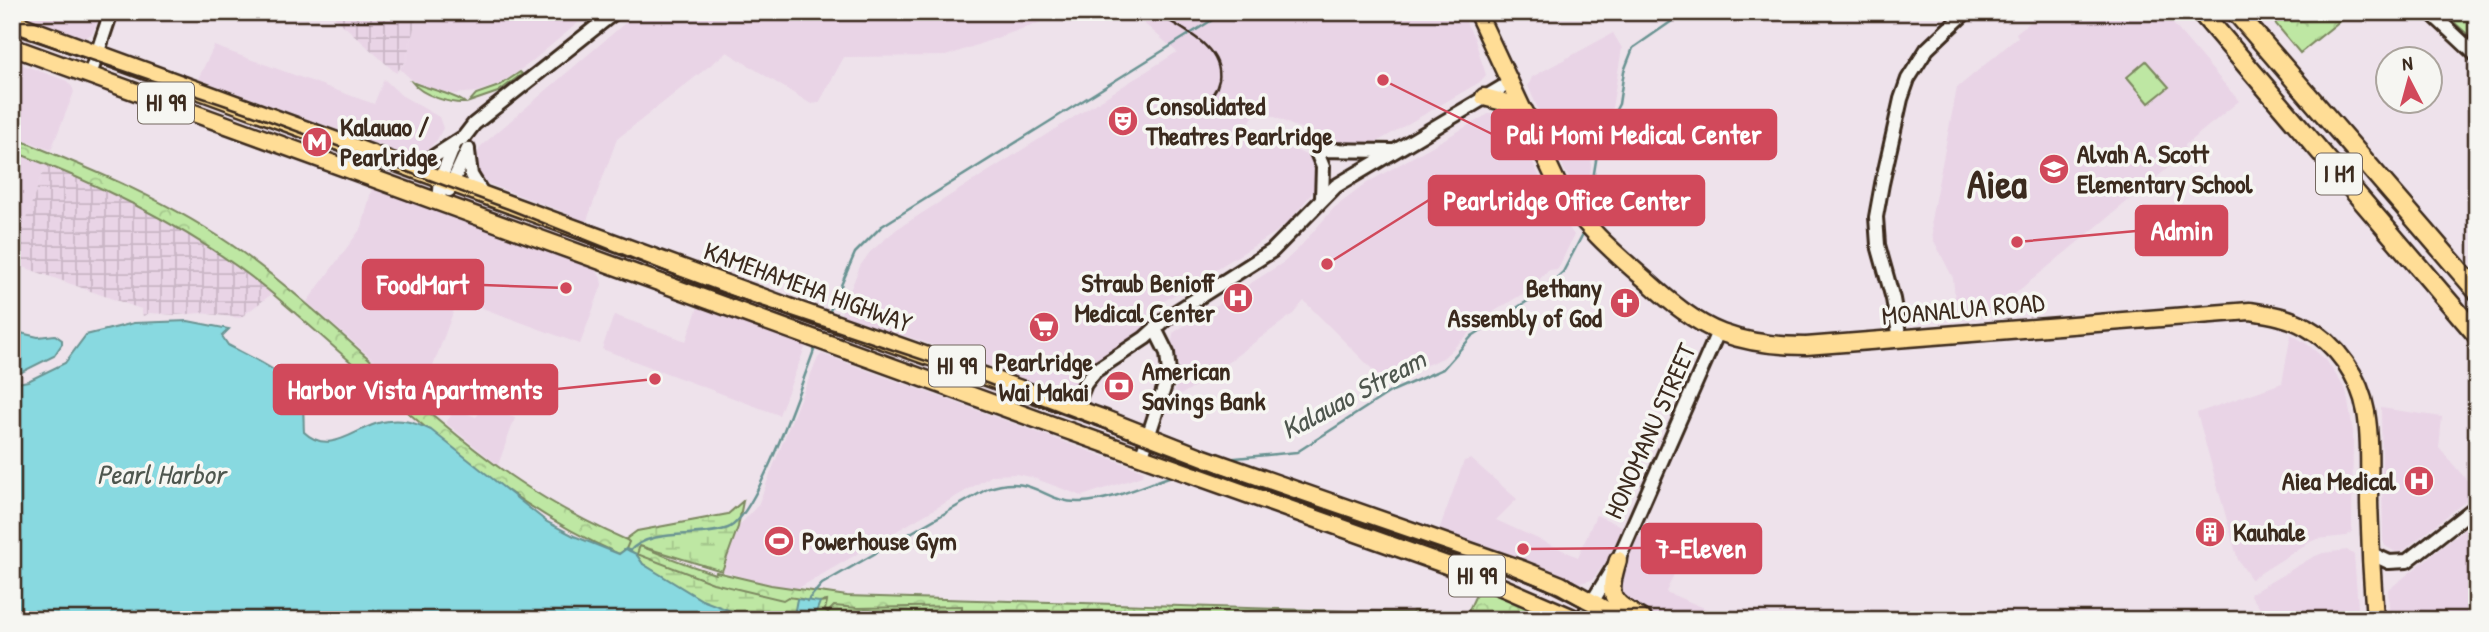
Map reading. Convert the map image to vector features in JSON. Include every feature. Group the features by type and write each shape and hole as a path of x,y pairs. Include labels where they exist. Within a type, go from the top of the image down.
{"highway":[{"name":"I H1","path":"2201,12 2477,335"},
{"name":"I H1","path":"2236,12 2477,290"}],"main road":[{"name":"MOANALUA ROAD","path":"1477,12 1557,183 1579,217 1601,242 1686,314 1718,332 1742,340 1786,346 2250,311 2280,316 2307,327 2331,346 2345,362 2357,382 2365,406 2375,620"},
{"name":"KAMEHAMEHA HIGHWAY","path":"12,22 838,325 1075,408 1201,457 1535,574 1592,601 1624,620"},
{"name":"KAMEHAMEHA HIGHWAY","path":"12,47 1047,424 1469,573 1579,620"},
{"path":"1484,97 1525,111"},
{"path":"1047,424 1075,408"},
{"path":"1047,424 1105,419"},
{"path":"1258,477 1275,491 1284,508 1290,503 1302,500 1328,501"},
{"path":"1618,560 1611,588 1614,598 1644,620"}],"street":[{"path":"90,75 111,12"},
{"path":"439,202 462,143 474,124 615,12"},
{"path":"1900,339 1899,324 1878,245 1876,217 1880,195 1900,99 1908,79 1927,49 1966,12"},
{"path":"2430,12 2477,56"},
{"path":"1075,408 1082,388 1091,375 1168,317 1272,251 1296,229 1322,198 1346,178 1511,82"},
{"path":"398,163 426,162 462,143"},
{"path":"462,143 471,175 482,193"},
{"path":"1322,198 1323,167 1317,150 1392,151"},
{"path":"1142,456 1170,373 1167,353 1155,329"},
{"name":"HONOMANU STREET","path":"1579,620 1618,560 1718,332"},
{"path":"2370,553 2389,562 2407,561 2477,506"}],"shaded area":[{"path":"12,12 101,12 93,33 84,38"},
{"path":"329,12 418,12 406,61 396,73"},
{"path":"418,12 591,12 530,63 500,84 476,92 455,94 435,90 412,80 400,69 406,61"},
{"path":"638,12 1069,12 946,56 844,57 819,103 811,104 727,52 617,139 586,223 486,183 476,168 476,156 481,146"},
{"path":"1131,12 1460,12 1474,37 1486,75 1480,82 1375,143 1361,146 1344,144 1294,126 1258,109 1247,126 1312,158 1319,173 1317,187 1291,219 1275,233 1161,303 1143,332 1090,367 1066,394 921,341 840,316 860,266 870,252 897,229 1177,52"},
{"name":"Alvah A. Scott Elementary School","path":"2042,12 2163,12 2239,101 2185,145 2185,154 1988,316 1957,319 1953,278 1933,239 1931,220 1957,88 2018,37 2016,33"},
{"path":"1613,33 1622,48 1611,114 1594,138 1589,184 1584,202 1565,171 1528,86 1532,77"},
{"path":"214,46 374,104 384,79 401,95 439,117 443,128 437,140 424,153 402,153 198,79"},
{"path":"12,61 67,81 72,87 74,92 51,150 12,135"},
{"path":"1499,108 1510,114 1552,203 1574,235 1558,269 1548,270 1532,288 1490,314 1443,358 1407,373 1388,385 1304,301 1293,314 1197,385 1182,394 1175,391 1179,368 1172,342 1173,333 1284,262 1334,208 1367,183"},
{"path":"12,152 46,164 12,257"},
{"path":"46,164 127,199 208,245 273,293 240,318 201,313 150,313 143,316 141,309 12,263"},
{"path":"372,188 596,270 602,285 580,344 458,299 432,369 413,394 307,302 362,227"},
{"path":"698,307 806,345 779,415 602,349 614,315 686,341"},
{"path":"2291,334 2326,360 2346,390 2353,431 2352,531 2347,536 2310,542 2251,579 2238,560 2197,413 2282,383"},
{"path":"822,354 1144,471 1142,476 1082,496 1031,477 1016,474 993,475 797,589 722,571 738,527 758,505 799,401"},
{"path":"2381,408 2442,417 2439,448 2477,492 2403,551 2396,552 2385,546 2383,540"},
{"path":"455,409 476,417 482,410 491,409 515,418 498,465 446,423"},
{"path":"1471,459 1517,499 1496,520 1578,557 1596,515 1624,527 1611,556 1592,580 1580,583 1532,562 1439,530 1464,461"},
{"path":"2477,519 2477,620 2390,620 2388,590"},
{"path":"1633,534 1682,556 1666,592 1714,612 1722,620 1656,620 1618,595 1616,575"},
{"path":"2347,550 2354,555 2359,620 2268,620 2250,594 2313,557"}],"green space":[{"path":"2266,12 2351,12 2300,53"},
{"path":"2443,12 2477,12 2477,43"},
{"path":"2146,61 2169,87 2149,103 2127,77"},
{"path":"520,72 522,74 498,92 469,102 476,94 499,86"},
{"path":"412,82 455,97 465,103 437,98"},
{"path":"12,137 72,161 160,202 243,253 311,308 442,423 535,492 610,533 715,574 716,572 771,585 847,596 1412,613 1468,612 1479,588 1559,620 884,616 809,610 711,589 626,549 619,554 570,530 523,501 435,435 239,268 146,210 79,178 12,151"},
{"path":"743,501 738,527 722,571 640,546 637,554 713,583 783,600 788,597 802,599 796,620 737,620 702,603 643,564 636,554 626,549 629,542 626,539 637,531 728,514"},
{"path":"827,601 825,610 828,612 834,606 962,606 962,616 949,614 930,617 885,616 881,620 809,620 819,602"}],"water":[{"name":"Pearl Harbor","path":"188,321 229,329 222,336 228,345 286,379 301,398 304,432 314,439 333,441 372,425 395,420 425,427 547,522 619,554 626,549 636,554 643,564 702,600 739,614 746,620 12,620 12,384 28,381 65,363 86,335 134,323"},
{"path":"12,331 38,337 55,335 62,340 62,344 54,356 12,377"},
{"path":"797,599 820,602 813,620 793,620"}],"waterway":[{"path":"829,313 855,253 882,226 1225,12"},
{"name":"Kalauao Stream","path":"1591,218 1599,142 1619,104 1624,71 1633,48 1675,19 1726,12"},
{"name":"Kalauao Stream","path":"1225,459 1297,452 1390,392 1443,369 1472,336 1542,292 1563,272 1585,230"},
{"path":"630,551 650,539 728,528 740,518 752,500 778,445 816,345"},
{"name":"Kalauao Stream","path":"807,601 822,584 987,489 1016,484 1057,498 1081,502 1117,495 1175,475"}],"railway":[{"path":"1155,12 1198,39 1214,57 1219,68 1218,84 1207,101 1200,106"},
{"path":"12,33 253,115 508,209 707,288 947,368 1217,472 1488,565 1546,589 1608,620"}],"place":[{"name":"Pali Momi Medical Center","path":"1383,80"},
{"name":"Consolidated Theatres Pearlridge","path":"1123,121"},
{"name":"Kalauao / Pearlridge","path":"317,142"},
{"name":"Alvah A. Scott Elementary School","path":"2054,169"},
{"name":"Admin","path":"2017,242"},
{"name":"Pearlridge Office Center","path":"1327,264"},
{"name":"FoodMart","path":"566,288"},
{"name":"Straub Benioff Medical Center","path":"1238,298"},
{"name":"Bethany Assembly of God","path":"1625,303"},
{"name":"Pearlridge Wai Makai","path":"1044,327"},
{"name":"Harbor Vista Apartments","path":"655,379"},
{"name":"American Savings Bank","path":"1119,386"},
{"name":"Aiea Medical","path":"2419,481"},
{"name":"Kauhale","path":"2210,532"},
{"name":"Powerhouse Gym","path":"779,541"},
{"name":"7-Eleven","path":"1523,549"}],"district":[{"name":"Aiea","path":"1997,184"}]}
